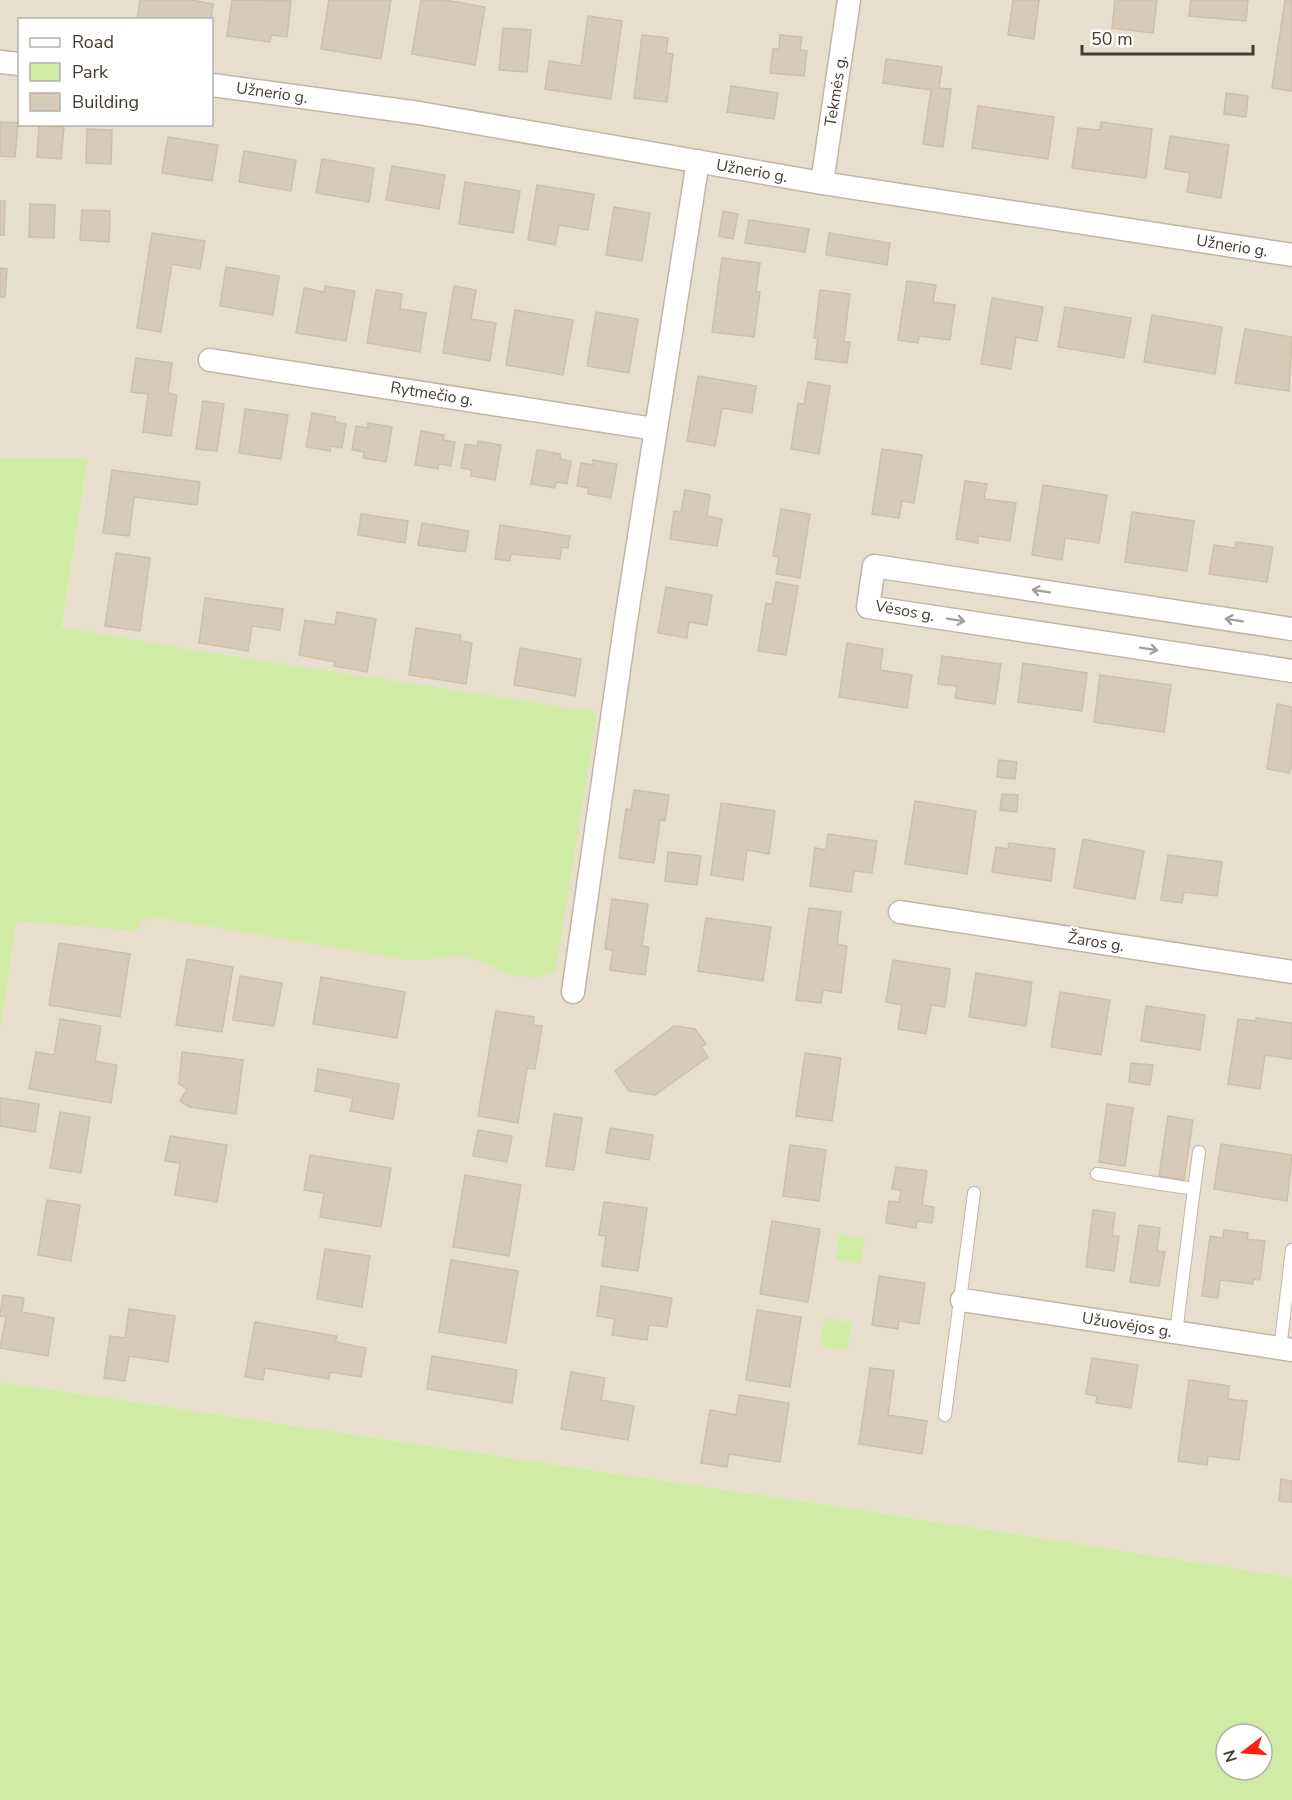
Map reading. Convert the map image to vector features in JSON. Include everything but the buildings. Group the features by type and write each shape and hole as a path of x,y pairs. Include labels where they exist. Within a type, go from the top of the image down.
{"street":[{"name":"Tekmės g.","path":"822,183 849,0"},
{"path":"0,62 18,64"},
{"name":"Užnerio g.","path":"213,85 419,113 822,183 1292,255"},
{"path":"573,992 655,429 698,161"},
{"name":"Rytmečio g.","path":"210,360 655,429"},
{"name":"Vėsos g.","path":"1292,629 874,566 868,607 1292,671"},
{"name":"Žaros g.","path":"900,912 1292,972"},
{"name":"Užuovėjos g.","path":"962,1300 1286,1350"}],"lane":[{"path":"1176,1333 1199,1152"},
{"path":"1097,1174 1194,1189"},
{"path":"945,1415 962,1300 974,1192"},
{"path":"1286,1350 1292,1250"}],"shaded area":[{"path":"0,0 1292,0 1292,1577 828,1505 0,1382 0,1033 88,459 0,458"}],"green space":[{"path":"0,458 88,458 62,627 186,649 597,712 556,969 533,978 522,977 462,957 410,960 154,917 142,921 137,931 17,921 0,1033"},
{"path":"839,1234 865,1238 861,1263 836,1260"},
{"path":"825,1318 852,1323 847,1351 820,1346"},
{"path":"0,1382 828,1505 1292,1577 1292,1800 0,1800"}]}
